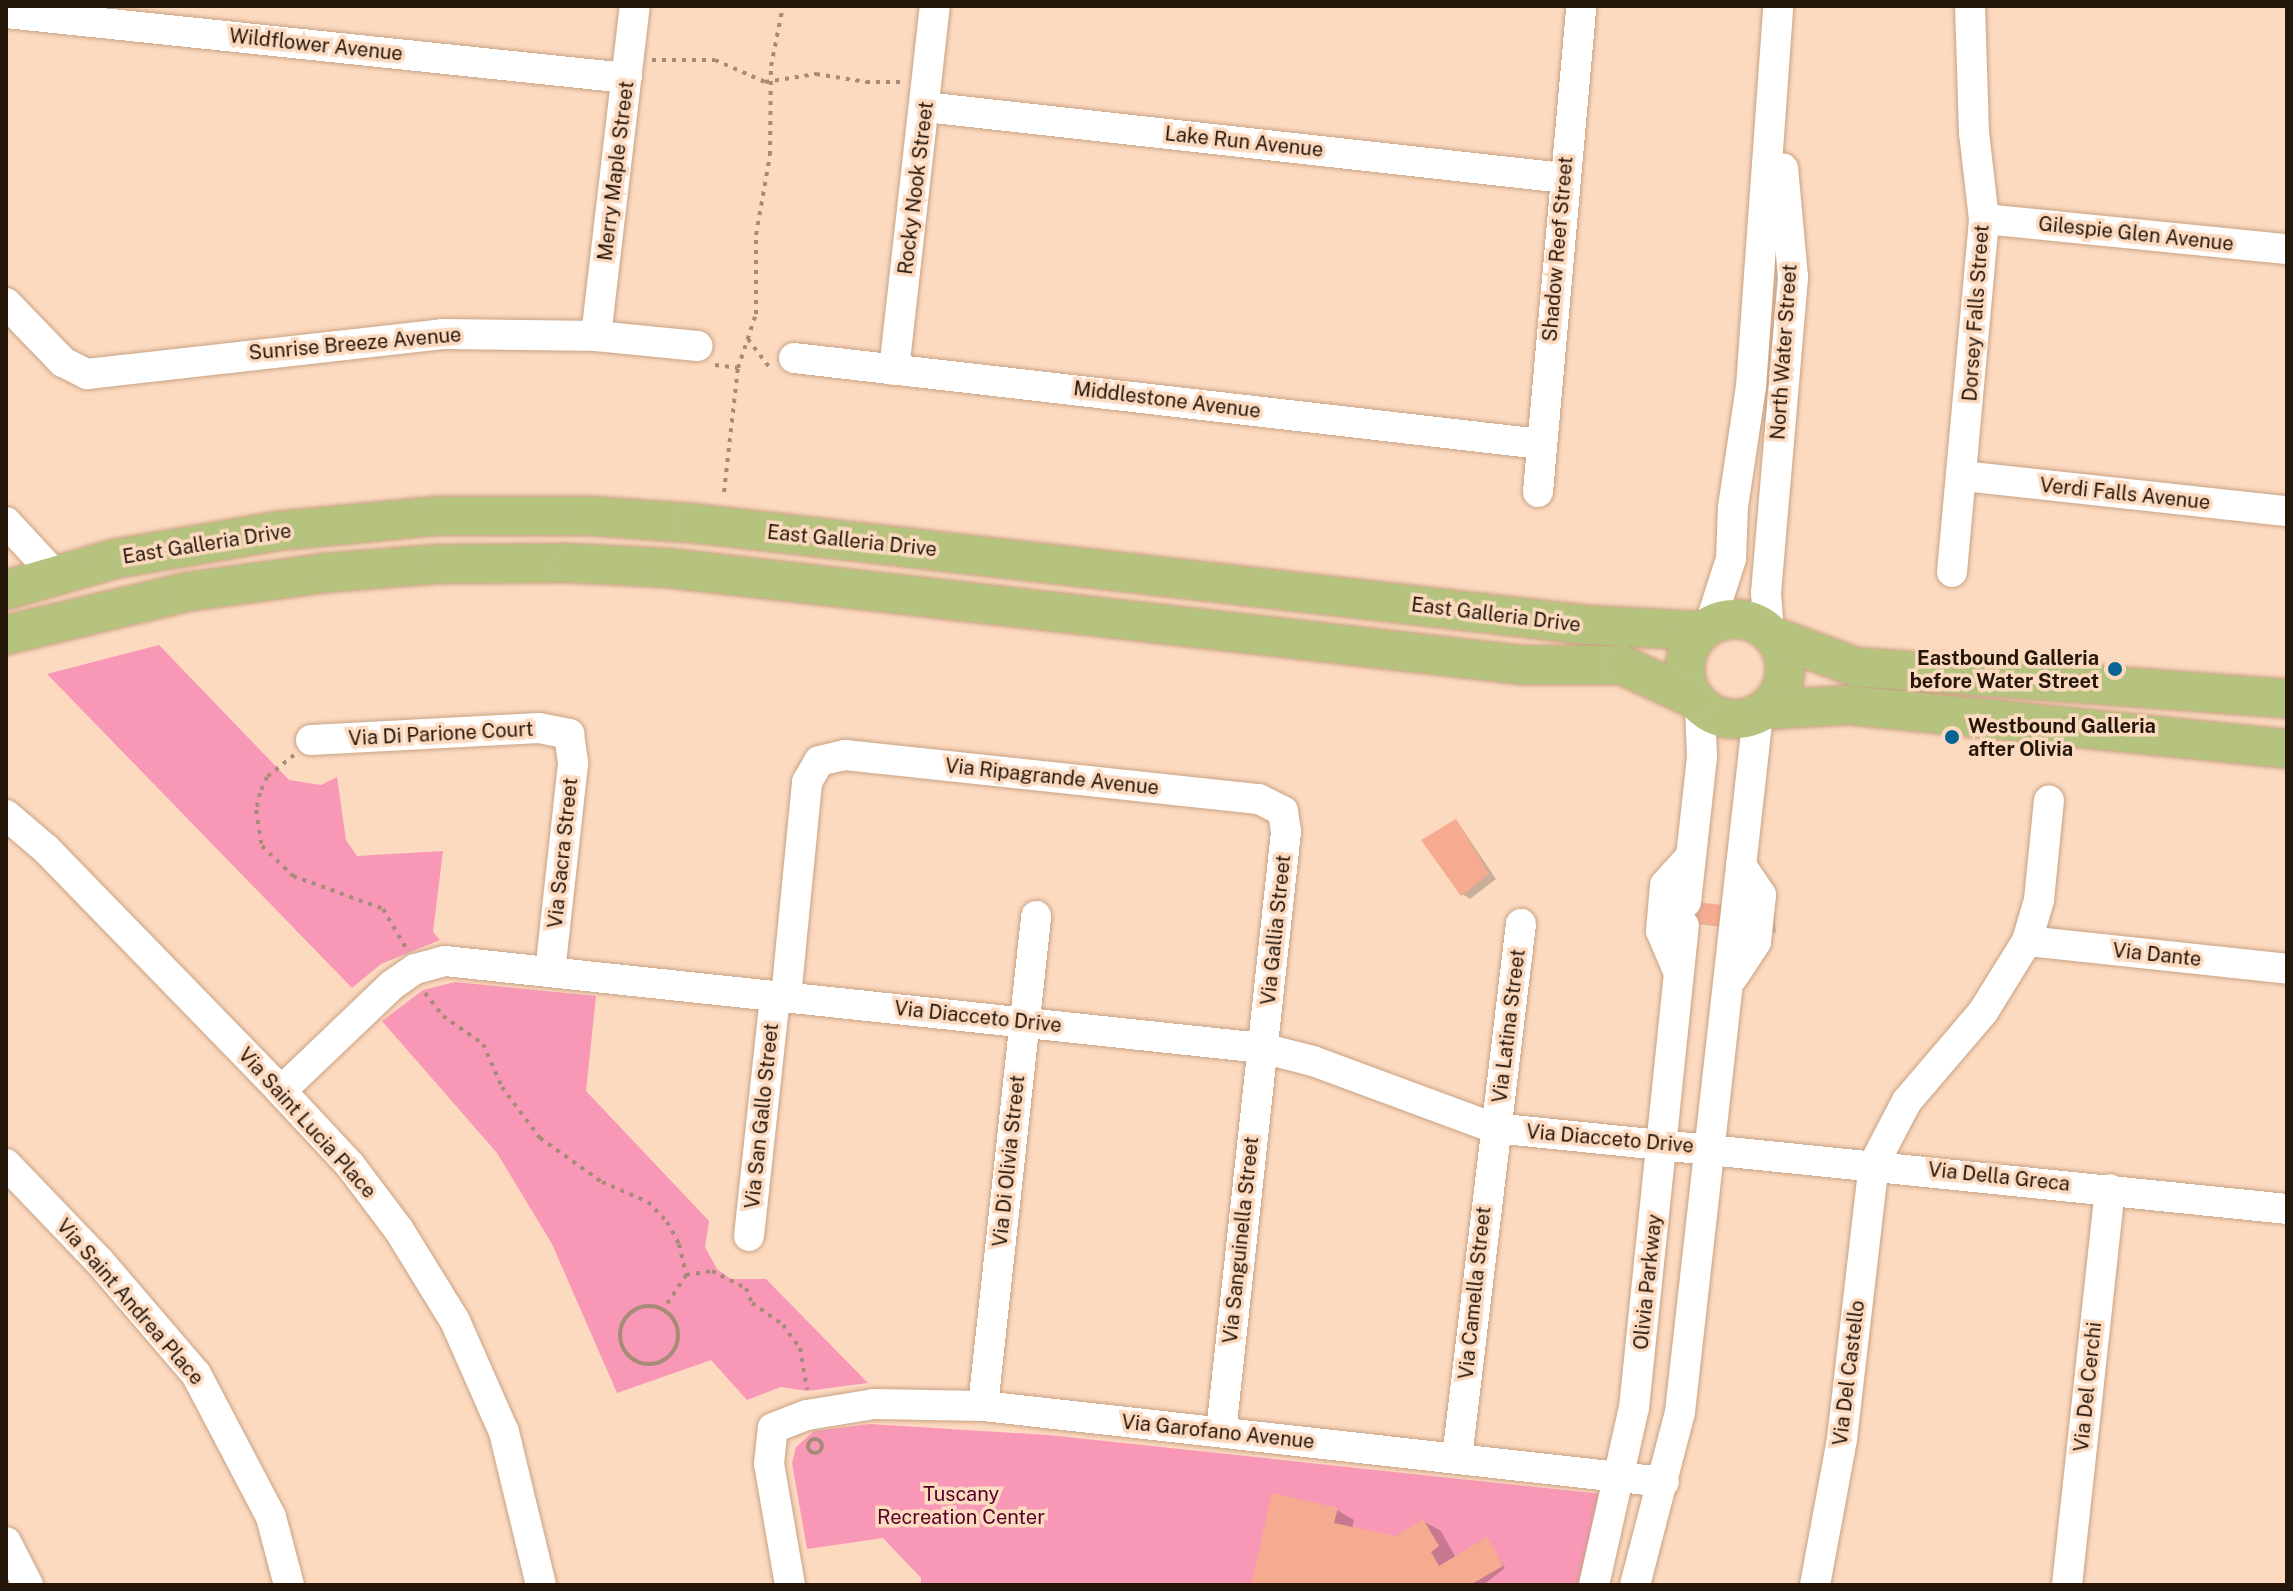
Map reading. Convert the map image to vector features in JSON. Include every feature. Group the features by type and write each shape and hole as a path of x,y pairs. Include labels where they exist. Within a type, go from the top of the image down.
{"main road":[{"name":"East Galleria Drive","path":"6,590 55,575 166,550 334,524 437,516 590,516 691,523 1587,625 1706,629"},
{"name":"East Galleria Drive","path":"6,635 113,607 293,576 438,564 569,563 668,568 1524,665 1622,665 1697,702"},
{"path":"2287,699 1856,667 1733,619 1706,629 1685,660 1685,677 1697,702 1731,720 1762,712 1848,705 2287,749"},
{"path":"1762,712 1782,687 1785,671 1770,634"}],"street":[{"name":"Merry Maple Street","path":"596,336 638,69 635,6"},
{"name":"Rocky Nook Street","path":"894,370 935,6"},
{"name":"Shadow Reef Street","path":"1538,492 1581,6"},
{"name":"North Water Street","path":"1706,629 1731,559 1733,507 1760,296 1778,6"},
{"name":"Dorsey Falls Street","path":"1952,572 1984,219 1974,133 1970,6"},
{"name":"Wildflower Avenue","path":"6,13 638,69"},
{"name":"North Water Street","path":"1770,634 1766,593 1793,277 1774,70"},
{"name":"Lake Run Avenue","path":"925,107 1564,178"},
{"name":"Gilespie Glen Avenue","path":"1984,219 2287,249"},
{"name":"Sunrise Breeze Avenue","path":"6,303 63,362 87,374 114,374 292,347 412,336 596,336 701,355"},
{"name":"Middlestone Avenue","path":"785,365 894,370 1541,444"},
{"name":"Verdi Falls Avenue","path":"1963,476 2287,511"},
{"path":"6,522 55,575"},
{"name":"Olivia Parkway","path":"1594,1585 1621,1476 1663,1144 1702,757 1697,702"},
{"path":"1635,1585 1680,1412 1730,982 1756,942 1761,895 1741,865 1762,712"},
{"name":"Via Di Parione Court","path":"311,740 539,728 569,734"},
{"name":"Via Sacra Street","path":"550,972 573,764 569,734"},
{"name":"Via Ripagrande Avenue","path":"819,761 845,755 1243,797 1283,811"},
{"name":"Via San Gallo Street","path":"749,1236 807,782 819,761"},
{"path":"1874,1164 1907,1101 1983,1012 2027,941 2039,900 2049,800"},
{"name":"Via Gallia Street","path":"1262,1048 1286,832 1283,811"},
{"name":"Via Saint Lucia Place","path":"6,815 46,849 281,1091 350,1165 399,1230 455,1321 504,1432 541,1585"},
{"name":"Olivia Parkway","path":"1680,976 1661,931 1662,908 1665,885 1690,857"},
{"name":"Via Di Olivia Street","path":"983,1406 1036,916"},
{"name":"Via Latina Street","path":"1494,1128 1521,924"},
{"name":"Via Dante","path":"2027,941 2287,969"},
{"name":"Via Diacceto Drive","path":"281,1091 415,969 445,961 1262,1048 1313,1061 1494,1128 1710,1148"},
{"name":"Via Sanguinella Street","path":"1221,1432 1262,1048"},
{"name":"Via Camella Street","path":"1457,1458 1494,1128"},
{"name":"Via Della Greca","path":"1710,1148 2287,1209"},
{"name":"Via Saint Andrea Place","path":"6,1164 99,1261 196,1374 271,1517 289,1585"},
{"name":"Via Del Castello","path":"1814,1583 1842,1439 1874,1164"},
{"name":"Via Del Cerchi","path":"2067,1585 2110,1189"},
{"name":"Via Garofano Avenue","path":"790,1585 769,1464 773,1428 807,1415 874,1404 983,1406 1664,1482"},
{"path":"6,1542 28,1585"}],"path":[{"path":"724,492 738,368 756,314 756,235 770,155 770,82 783,6"},
{"path":"638,69 715,60 770,82 816,74 866,82 907,82"},
{"path":"748,339 785,365"},
{"path":"701,355 738,368"},
{"path":"311,740 267,777 256,810 262,846 293,876 383,909 407,951"},
{"path":"423,990 443,1016 483,1044 502,1087 540,1138 602,1182 648,1202 679,1244 686,1275 663,1310"},
{"path":"686,1275 712,1271 746,1288 752,1303 783,1325 800,1348 807,1392"},
{"path":"636,1309 663,1310 676,1325 676,1345 655,1364 635,1361 622,1348 623,1321 636,1309"}],"green space":[{"path":"159,645 289,780 321,785 337,777 346,840 357,856 443,851 433,932 440,940 381,964 352,988 47,674"},
{"path":"455,982 596,996 586,1091 709,1221 705,1247 717,1269 731,1279 766,1279 868,1383 807,1391 781,1387 747,1400 711,1360 617,1393 552,1244 497,1153 382,1021 423,990"},
{"name":"Tuscany Recreation Center","path":"870,1424 1048,1435 1602,1494 1578,1585 921,1585 921,1578 883,1538 807,1549 792,1463 796,1447 814,1431"}],"building":[{"path":"1456,819 1489,874 1461,896 1421,840"},
{"path":"1652,897 1775,911 1773,932 1650,918"},
{"path":"1272,1493 1338,1508 1334,1523 1396,1536 1423,1519 1439,1546 1431,1552 1439,1566 1487,1537 1503,1566 1470,1585 1251,1585"}],"place":[{"name":"Eastbound Galleria before Water Street","path":"2115,669"},
{"name":"Westbound Galleria after Olivia","path":"1952,737"}]}
